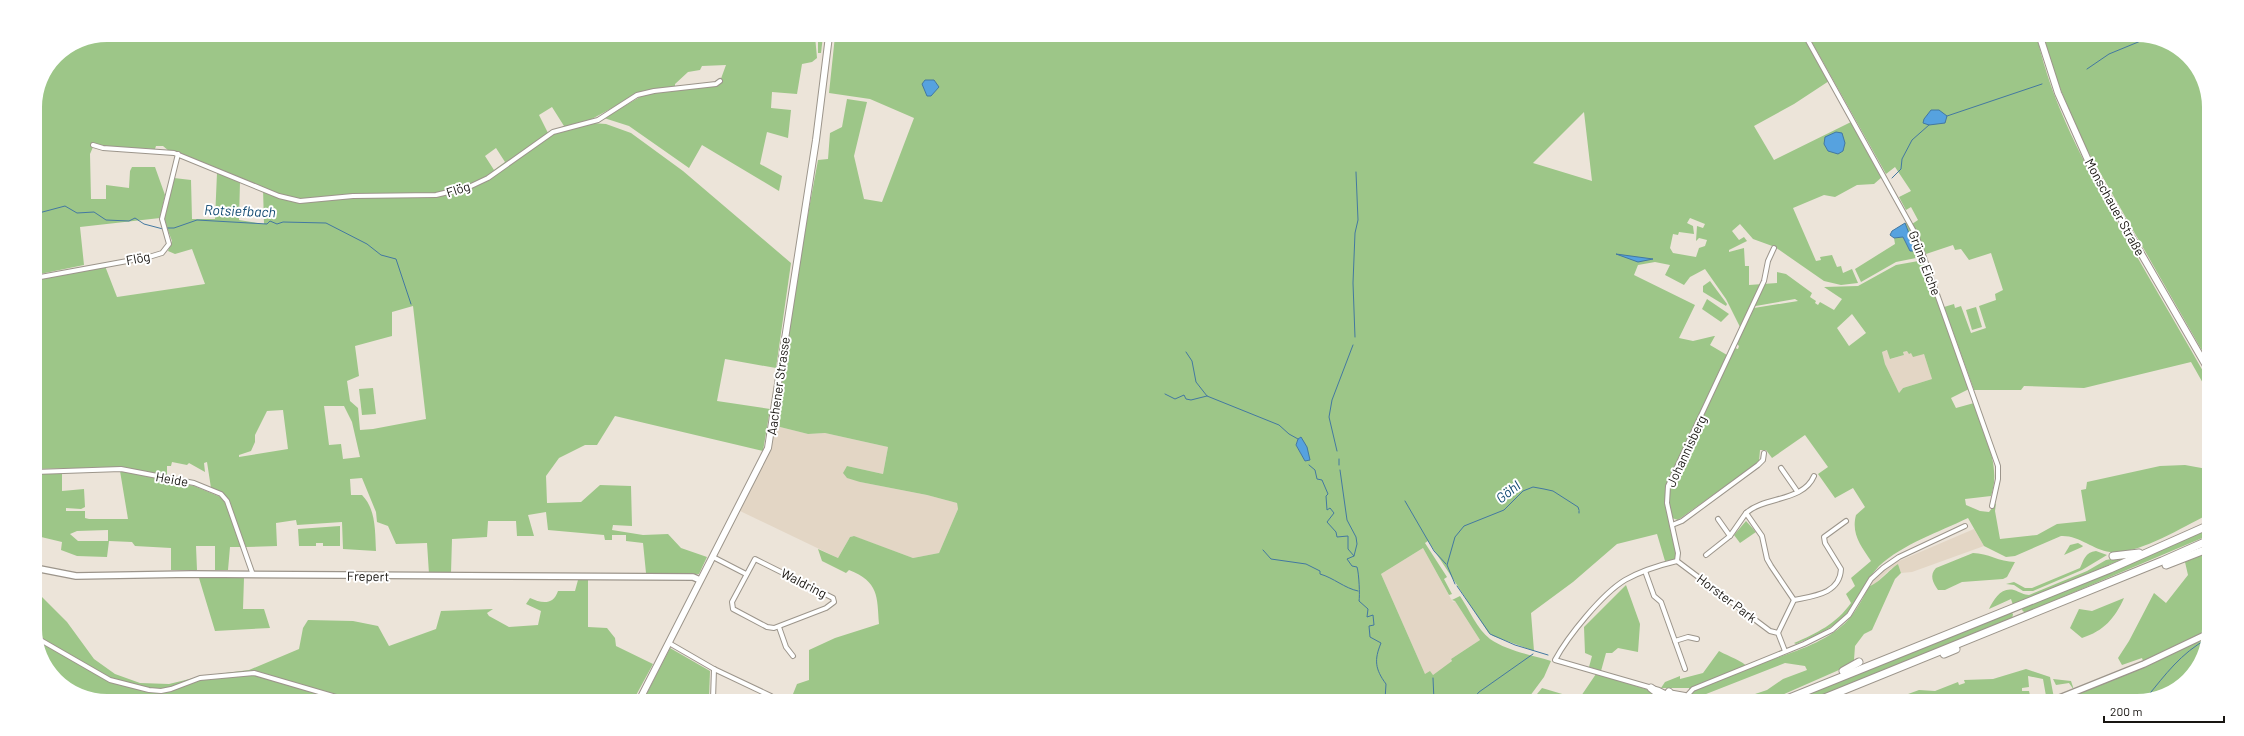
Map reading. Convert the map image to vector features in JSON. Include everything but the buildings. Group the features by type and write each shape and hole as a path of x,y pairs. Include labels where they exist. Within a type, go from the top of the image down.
{"highway":[{"path":"1799,694 2159,548 2202,528"},
{"path":"1834,694 2162,561 2202,543"},
{"path":"2114,556 2138,553 2159,548"},
{"path":"2166,565 2202,551"},
{"path":"1919,659 1932,658 1956,650"},
{"path":"1834,679 1859,662"},
{"path":"1651,688 1660,694"}],"main road":[{"name":"Aachener Strasse","path":"643,694 760,465 771,438 823,96 828,42"},
{"name":"Monschauer Straße","path":"2042,42 2058,93 2088,161 2202,359"}],"street":[{"name":"Grüne Eiche","path":"1809,42 1920,244 1996,458 1998,479 1992,506"},
{"name":"Flög","path":"93,145 103,148 178,154 258,188 300,201 353,196 436,195 469,187 488,178 546,136 563,128 598,120 637,95 654,91 716,84 720,81"},
{"name":"Flög","path":"42,277 162,253 169,244 164,228 163,213 178,154"},
{"name":"Johannisberg","path":"1677,561 1678,553 1666,499 1670,481 1764,281 1768,261 1774,248"},
{"path":"1672,525 1682,521 1758,465 1763,460 1764,453"},
{"path":"1781,468 1797,492"},
{"name":"Heide","path":"42,472 121,469 194,483 221,494 227,502 253,574"},
{"path":"1794,600 1767,559 1762,536 1746,512 1754,506 1789,497 1807,486 1814,476"},
{"name":"Horster Park","path":"1706,555 1730,536 1746,512"},
{"path":"1718,519 1730,536"},
{"path":"1794,600 1822,594 1839,579 1840,569 1825,543 1824,537 1846,521"},
{"path":"1686,694 1693,689 1819,637 1843,621 1854,608 1871,579 1890,563 1965,526"},
{"path":"713,557 746,574"},
{"name":"Waldring","path":"757,559 833,598 834,602 826,608 778,627 767,627 733,609 732,602 746,574 753,562 757,559"},
{"path":"1651,688 1555,660 1574,630 1613,590 1627,579 1645,571 1677,561"},
{"name":"Horster Park","path":"1677,561 1770,631 1778,633"},
{"name":"Frepert","path":"42,569 76,576 253,574 693,577 700,580"},
{"path":"1645,571 1654,596 1661,602 1684,669"},
{"path":"1785,651 1778,633 1794,600"},
{"path":"778,627 786,647 793,656"},
{"path":"2069,694 2144,664 2201,636"},
{"path":"1675,641 1688,637 1696,639"},
{"path":"43,642 110,680 149,690 161,691 172,689 200,678 254,673 326,694"},
{"path":"669,644 714,669 767,694"},
{"path":"713,694 714,669"}],"shaded area":[{"path":"1888,350 1891,359 1904,355 1903,352 1907,351 1924,354 1932,379 1903,388 1899,393 1885,364 1882,352"},
{"path":"776,426 808,434 825,433 888,447 883,474 847,466 860,482 927,495 957,503 958,509 939,553 913,558 853,536 850,537 838,558 740,511 768,455"},
{"path":"1974,529 1984,546 1912,572 1901,573 1898,564 1888,571 1874,585 1869,586 1881,571 1892,564"},
{"path":"1423,548 1453,602 1455,601 1480,640 1451,659 1452,661 1446,667 1433,675 1425,674 1381,574"}],"green space":[{"path":"816,42 817,58 812,62 802,64 797,94 772,92 771,108 791,110 788,138 767,132 760,164 782,176 779,191 702,145 689,168 629,126 604,118 645,94 719,84 726,65 702,66 700,70 688,72 675,84 675,88 643,91 590,120 592,123 606,124 631,133 683,171 791,263 776,368 725,359 717,401 770,409 763,451 615,416 597,445 585,445 559,458 546,476 547,503 581,502 600,485 631,486 632,526 613,525 612,530 643,535 668,534 681,548 707,557 699,574 646,573 643,543 626,541 626,535 612,535 612,540 605,540 604,535 548,530 546,512 528,515 534,536 517,536 516,521 488,521 487,537 452,539 451,573 429,574 427,543 396,544 388,526 377,522 376,512 362,478 350,479 351,495 362,495 370,507 374,521 376,551 343,549 342,522 297,525 296,520 276,523 277,546 246,547 226,497 223,493 211,488 207,462 204,463 205,472 189,463 187,465 172,462 171,466 167,466 167,478 124,467 42,469 42,279 105,266 117,297 205,284 192,249 175,254 168,251 172,241 164,220 174,178 191,180 192,219 215,219 217,173 240,182 239,220 264,224 263,188 169,151 163,146 156,146 155,149 93,147 90,154 91,199 106,199 106,185 129,188 130,171 132,167 155,167 165,195 160,218 80,227 84,265 42,274 42,107 43,94 47,82 61,61 82,47 94,43","holes":["552,107 564,126 548,133 539,115","496,148 505,162 494,170 485,156","413,306 426,419 360,430 358,408 350,401 347,381 359,376 355,346 392,336 392,312","324,406 344,406 352,422 360,457 343,459 341,444 329,445","283,410 288,449 239,457 239,455 251,451 255,442 255,435 267,411"]},
{"path":"818,42 822,42 821,53 818,53"},
{"path":"834,42 1808,42 1829,81 1794,104 1754,126 1774,160 1851,122 1882,177 1874,184 1857,185 1835,197 1824,195 1793,208 1816,261 1821,260 1820,257 1832,255 1837,267 1841,266 1843,273 1852,269 1858,283 1841,285 1824,281 1775,247 1753,239 1740,224 1732,231 1739,240 1744,237 1747,241 1729,250 1729,252 1744,248 1745,266 1749,266 1749,285 1777,283 1777,272 1786,274 1812,293 1810,297 1816,301 1815,303 1818,305 1820,302 1834,310 1842,299 1824,287 1858,286 1896,265 1924,260 1969,389 1951,398 1956,408 1974,403 1993,461 1994,485 1991,496 1965,499 1966,505 1980,511 1989,512 1996,503 1995,511 2000,539 2037,535 2057,524 2086,521 2081,490 2086,489 2087,482 2160,466 2185,465 2202,468 2202,518 2159,540 2121,552 2104,551 2080,540 2068,536 2061,536 2015,556 2006,557 1984,546 1968,518 1910,545 1889,558 1874,571 1843,618 1824,631 1796,644 1794,643 1826,627 1839,617 1851,603 1846,594 1855,586 1851,578 1871,561 1856,534 1856,515 1865,507 1853,488 1835,498 1818,474 1828,467 1805,435 1772,458 1766,450 1760,450 1759,462 1678,520 1672,518 1668,501 1670,486 1735,348 1738,349 1739,346 1736,343 1754,308 1798,301 1795,299 1750,307 1740,327 1726,299 1705,269 1690,277 1684,285 1665,275 1670,265 1655,262 1638,265 1634,275 1695,305 1679,338 1693,341 1715,336 1710,345 1727,355 1666,486 1665,500 1677,553 1676,560 1665,561 1657,534 1617,544 1573,582 1531,613 1534,651 1493,636 1488,632 1428,541 1425,543 1447,577 1444,579 1452,594 1449,595 1423,548 1381,574 1425,674 1430,671 1433,675 1452,661 1451,659 1480,640 1455,601 1452,600 1460,596 1477,624 1490,639 1512,650 1551,661 1544,677 1531,694 793,694 797,684 809,680 809,650 835,638 879,624 877,598 871,585 859,575 849,570 846,573 822,561 818,549 838,558 850,537 854,536 913,558 939,553 958,509 957,503 927,495 860,482 847,478 843,473 847,466 883,474 888,447 825,433 808,434 776,426 799,263 818,160 828,159 830,133 842,127 847,99 867,102 854,156 864,199 882,202 914,118 870,99 829,93","holes":["1584,112 1592,181 1533,163","1690,218 1705,224 1703,228 1697,226 1696,241 1699,238 1707,240 1705,246 1699,248 1696,257 1673,253 1670,248 1673,234 1678,235 1679,232 1694,234 1693,226 1687,223","1852,314 1866,333 1849,346 1837,328","1887,350 1890,359 1904,355 1903,352 1907,351 1909,354 1911,353 1913,357 1924,354 1932,379 1903,388 1899,393 1885,364 1882,352","1301,437 1309,460 1305,461 1296,445 1298,439"]},
{"path":"1812,42 2038,42 2051,87 2082,157 2106,202 2202,370 2202,381 2191,362 2084,388 2024,386 2021,390 1974,390 1944,307 1954,304 1955,308 1961,306 1971,333 1986,328 1979,306 1996,300 1995,294 2003,290 1991,253 1969,260 1961,249 1955,250 1953,245 1926,254 1912,224 1918,220 1911,207 1906,210 1899,197 1911,191 1895,167 1886,174"},
{"path":"2045,42 2137,42 2154,44 2173,53 2189,68 2199,86 2202,103 2202,351 2082,141 2055,76"},
{"path":"1907,222 1917,239 1921,257 1896,262 1861,282 1855,269 1895,244 1894,238 1903,237 1910,251 1915,250 1905,223"},
{"path":"1710,281 1727,304 1726,306 1703,292 1703,286"},
{"path":"1707,299 1729,314 1721,322 1702,309"},
{"path":"1976,307 1982,327 1972,330 1966,310"},
{"path":"373,388 376,414 362,415 359,389"},
{"path":"120,471 194,486 223,498 242,547 230,547 228,570 215,570 215,546 196,546 197,570 171,570 171,548 135,546 132,542 109,541 107,557 77,556 61,550 62,542 42,537 42,474 62,473 62,491 84,489 85,507 81,509 66,508 66,511 85,511 85,518 128,519","holes":["108,530 108,541 78,541 70,534 77,531"]},
{"path":"1746,521 1756,532 1740,543 1734,535"},
{"path":"340,526 340,546 323,546 323,543 316,543 316,546 299,546 298,529"},
{"path":"2202,530 2202,538 2025,613 2022,610 2023,606"},
{"path":"2078,543 2083,546 2064,555 2070,545"},
{"path":"2096,551 2107,555 2082,570 2033,591 2023,591 2014,585 2006,584 2014,582 2025,588 2032,588 2080,568 2087,555"},
{"path":"1973,553 1984,554 2004,561 2015,562 2007,577 2003,579 1962,582 1945,590 1938,590 1933,582 1932,576 1936,568"},
{"path":"2202,555 2201,634 2143,661 2142,658 2122,665 2118,658 2129,641 2154,593 2166,603 2188,575 2185,562"},
{"path":"2121,557 2123,559 2013,605 2011,599 1989,609 1998,595 2005,590 2014,590 2029,595 2087,571 2106,560"},
{"path":"1898,564 1901,573 1895,579 1872,630 1864,634 1855,646 1854,660 1848,666 1784,694 1755,694 1767,690 1783,679 1807,670 1805,666 1785,663 1706,694 1691,694 1689,688 1661,688 1665,682 1680,676 1680,679 1703,673 1719,651 1749,668 1815,643 1827,637 1848,620 1857,608 1869,586 1876,583"},
{"path":"199,578 244,578 243,609 264,609 270,628 215,631"},
{"path":"578,580 588,580 588,627 607,628 615,638 616,646 653,664 637,694 107,694 90,692 82,689 61,675 47,654 42,633 42,597 67,622 94,659 115,674 140,683 169,684 202,676 249,670 299,649 303,628 308,620 353,621 378,626 389,646 436,629 441,611 493,609 487,613 489,616 509,627 538,625 541,611 526,604 530,598 546,602 553,599 558,591 575,591"},
{"path":"1626,585 1640,624 1638,652 1618,648 1612,653 1606,653 1601,671 1589,667 1592,656 1585,653 1584,627"},
{"path":"2124,598 2113,618 2097,632 2082,638 2070,628 2079,609 2092,611"},
{"path":"2010,611 2013,614 2012,619 1829,694 1808,694"},
{"path":"2201,640 2195,658 2186,672 2176,681 2158,691 2137,694 2075,694 2145,666"},
{"path":"670,648 710,671 709,694 647,694"},
{"path":"2026,669 2050,677 2053,694 2046,694 2043,679 2028,676 2029,687 2022,688 2022,691 2029,691 2030,694 1908,694 1919,690 1935,691 1958,682 1959,685 1965,683 1964,680 1993,679"},
{"path":"1596,674 1649,690 1653,694 1582,694"},
{"path":"2053,679 2071,681 2074,690 2069,683 2056,685"},
{"path":"1542,688 1562,694 1537,694"}],"water":[{"path":"925,80 934,80 939,87 931,96 927,96 922,84"},
{"path":"1931,110 1939,110 1947,116 1945,123 1929,125 1923,123 1924,119"},
{"path":"1836,132 1842,133 1845,143 1843,151 1838,154 1828,151 1824,144 1825,137"},
{"path":"1905,223 1915,249 1913,251 1910,251 1903,237 1894,238 1890,235 1892,231"},
{"path":"1616,254 1653,259 1638,262"},
{"path":"1301,437 1307,447 1310,460 1305,461 1296,445 1298,439"}],"waterway":[{"path":"2087,69 2109,54 2138,42"},
{"path":"1947,116 2042,84"},
{"path":"1892,178 1901,169 1902,159 1912,140 1929,125"},
{"path":"1355,337 1353,283 1355,233 1358,220 1356,172"},
{"name":"Rotsiefbach","path":"42,212 65,206 77,213 94,212 106,220 129,221 135,218 144,224 163,229"},
{"name":"Rotsiefbach","path":"166,228 174,228 197,220 267,224 270,221 277,224 283,222 326,223 367,244 381,255 396,259 411,304"},
{"path":"1337,451 1329,417 1332,400 1353,345"},
{"path":"1186,352 1192,361 1196,382 1207,396 1279,425 1289,434 1298,439"},
{"path":"1165,394 1175,399 1184,395 1186,399 1191,400 1207,396"},
{"path":"1339,459 1339,465"},
{"name":"Göhl","path":"1309,465 1315,470 1317,479 1322,480 1328,494 1326,496 1327,510 1330,508 1334,513 1327,522 1336,532 1337,537 1348,536 1348,549 1354,556 1347,559 1352,566 1357,567 1359,601 1368,609 1367,617 1373,615 1374,625 1369,626 1370,637 1381,643 1377,654 1377,664 1380,674 1386,684 1385,694"},
{"path":"1340,470 1347,520 1356,537 1357,544 1354,556"},
{"name":"Göhl","path":"1455,584 1447,565 1455,537 1464,526 1504,510 1523,491 1533,487 1553,491 1578,507 1579,510"},
{"name":"Göhl","path":"1405,501 1434,551 1446,564"},
{"name":"Göhl","path":"1263,550 1271,559 1306,564 1320,571 1320,574 1348,588 1358,591"},
{"path":"1457,586 1490,634 1515,645 1548,655"},
{"path":"2150,693 2181,658 2200,643"},
{"path":"1477,694 1533,654"},
{"name":"Göhl","path":"1433,678 1434,694"}]}
